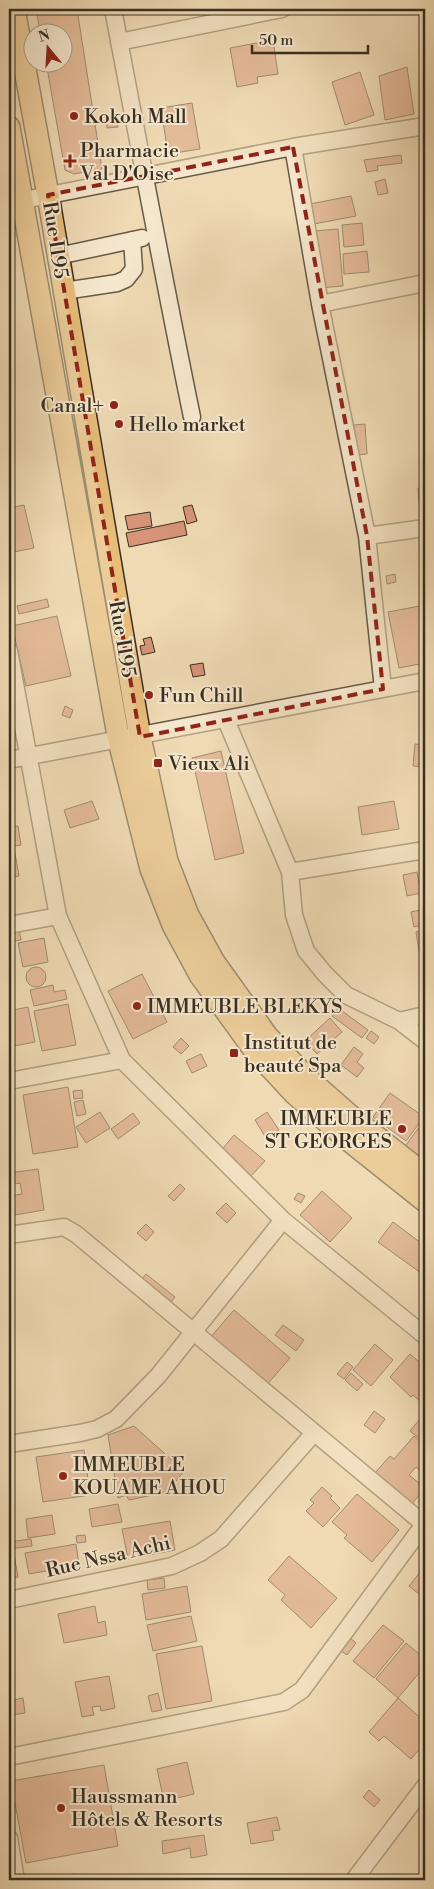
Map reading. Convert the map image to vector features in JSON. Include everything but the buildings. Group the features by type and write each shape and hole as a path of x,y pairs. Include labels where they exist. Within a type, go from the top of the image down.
{"main road":[{"name":"Rue I195","path":"14,9 64,291 129,739 151,869 173,925 200,975 255,1051 296,1094 346,1138 425,1201"},
{"name":"Rue I195","path":"9,127 15,202 129,739 167,862 188,914 214,962 267,1036 306,1077 355,1120 425,1175"}],"street":[{"path":"113,9 155,236 192,417"},
{"path":"119,42 282,9"},
{"path":"15,202 293,147 425,126"},
{"path":"293,147 320,304 366,536 383,689"},
{"path":"58,256 155,236"},
{"path":"64,291 116,283 126,279 134,269 132,240"},
{"path":"320,304 425,283"},
{"path":"366,536 425,528"},
{"path":"9,652 58,916 122,1060 283,1220 425,1336"},
{"path":"9,760 129,739 425,681"},
{"path":"226,720 290,872 294,915 306,952 346,995 399,1021 425,1042"},
{"path":"290,872 425,850"},
{"path":"9,925 58,916"},
{"path":"399,1021 425,1015"},
{"path":"9,1081 122,1060"},
{"path":"9,1444 80,1433 97,1429 116,1419 158,1376 283,1220"},
{"path":"9,1235 64,1227 76,1234 425,1524 302,1690 284,1702 9,1756"},
{"name":"Rue Nssa Achi","path":"9,1600 172,1566 200,1553 221,1539 314,1433"},
{"path":"354,1880 425,1786"},
{"path":"9,1838 16,1880"}],"highlighted area":[{"path":"293,147 367,536 383,689 140,737 48,195"}],"place":[{"name":"Kokoh Mall","path":"74,116"},
{"name":"Pharmacie Val D'Oise","path":"70,161"},
{"name":"Canal+","path":"114,405"},
{"name":"Hello market","path":"119,424"},
{"name":"Fun Chill","path":"149,695"},
{"name":"Vieux Ali","path":"158,763"},
{"name":"IMMEUBLE BLEKYS","path":"137,1006"},
{"name":"Institut de beauté Spa","path":"234,1053"},
{"name":"IMMEUBLE ST GEORGES","path":"402,1129"},
{"name":"IMMEUBLE KOUAME AHOU","path":"63,1476"},
{"name":"Haussmann Hôtels & Resorts","path":"61,1808"}]}
